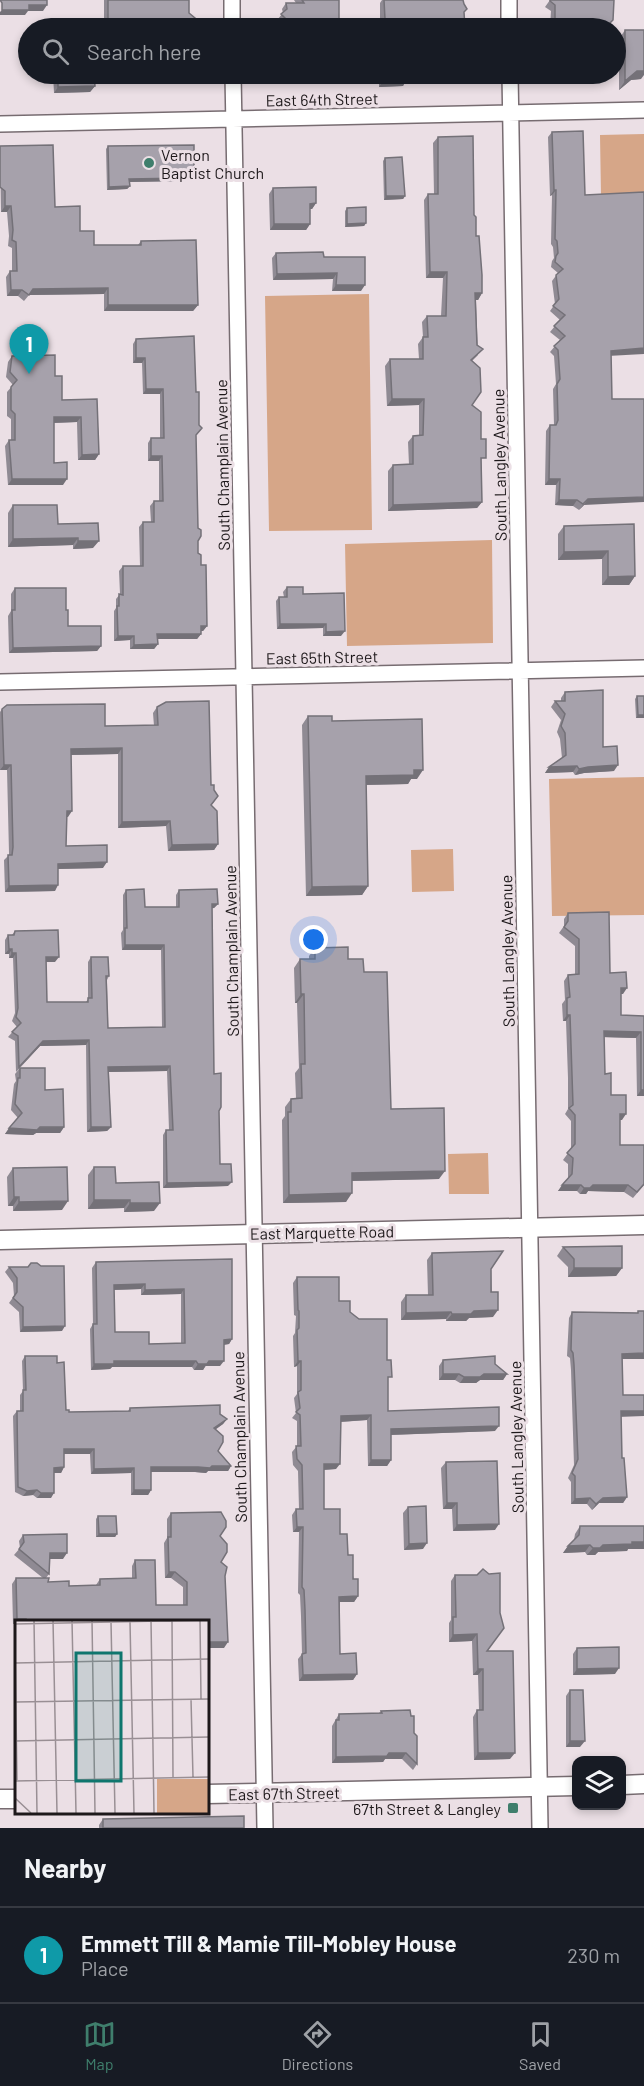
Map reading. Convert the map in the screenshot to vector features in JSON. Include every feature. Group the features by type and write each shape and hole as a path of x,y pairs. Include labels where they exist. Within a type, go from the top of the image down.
{"street":[{"path":"232,0 232,18"},
{"path":"509,0 509,18"},
{"name":"South Champlain Avenue","path":"233,84 265,1828"},
{"name":"South Langley Avenue","path":"510,84 540,1828"},
{"name":"East 64th Street","path":"0,124 644,110"},
{"name":"East 65th Street","path":"0,682 644,668"},
{"name":"East Marquette Road","path":"0,1240 644,1225"},
{"path":"626,1785 644,1784"},
{"name":"East 67th Street","path":"208,1794 572,1786"}],"shaded area":[{"path":"644,134 644,194 601,195 600,135"},
{"path":"369,294 372,530 269,531 265,296"},
{"path":"492,540 493,643 347,646 345,544"},
{"path":"644,777 644,915 552,916 549,779"},
{"path":"453,849 454,891 412,892 411,850"},
{"path":"488,1153 489,1194 449,1194 448,1154"}],"building":[{"path":"0,0 47,0 47,5 29,5 29,10 2,10"},
{"path":"108,0 189,0 189,13 195,18 108,18"},
{"path":"302,0 339,0 339,18 285,18 281,14 287,9 286,3 304,3"},
{"path":"384,0 463,0 467,9 464,12 464,18 385,18"},
{"path":"614,0 613,18 555,18 555,5 550,1"},
{"path":"626,30 644,30 644,71 637,71 626,80"},
{"path":"58,84 95,84 95,86 58,87"},
{"path":"583,131 585,195 644,192 644,348 611,351 612,399 644,399 644,497 588,499 583,504 577,500 559,500 560,479 549,479 550,425 556,425 558,420 557,384 560,379 558,350 554,346 565,336 554,326 565,315 553,306 559,299 556,275 563,269 555,262 558,253 555,239 556,190 554,190 552,132"},
{"path":"473,136 474,215 476,217 476,236 479,236 482,275 482,293 475,293 477,345 483,349 471,360 480,368 481,392 472,405 481,412 481,439 486,439 486,458 481,458 482,502 393,505 393,465 413,464 413,436 423,435 424,399 392,399 390,359 423,359 423,337 428,337 427,316 446,316 447,272 430,272 428,194 438,194 438,137"},
{"path":"53,145 55,207 80,206 80,231 94,231 94,245 141,245 141,241 196,240 198,305 108,305 108,288 33,289 29,295 22,290 11,290 10,271 17,271 16,242 12,240 11,206 5,206 5,191 0,187 0,146"},
{"name":"Vernon Baptist Church","path":"194,145 194,173 186,174 186,178 129,179 130,186 109,187 108,146"},
{"path":"402,157 405,196 386,196 385,158"},
{"path":"316,187 316,203 310,204 310,224 274,224 273,188"},
{"path":"366,207 366,223 347,224 347,208"},
{"path":"323,252 324,257 365,257 365,285 336,285 337,273 277,274 276,253"},
{"path":"194,336 196,392 199,392 199,425 202,428 196,435 198,528 201,530 198,553 201,555 201,565 206,565 207,626 201,626 201,634 157,634 158,644 134,645 134,636 118,636 117,606 119,606 119,594 123,595 123,566 143,566 143,522 154,522 154,501 163,501 162,456 151,456 151,438 164,438 163,389 146,389 145,358 136,358 136,339"},
{"path":"55,355 55,376 62,376 62,400 97,399 99,454 82,455 81,417 54,417 54,463 67,462 67,479 12,479 9,440 15,440 15,414 11,410 11,387 17,380 10,372 12,356"},
{"path":"13,505 57,505 58,524 98,523 99,541 78,541 78,538 13,539"},
{"path":"634,524 635,576 608,577 608,551 564,552 564,526"},
{"path":"287,587 303,587 303,594 344,593 345,631 326,632 326,624 280,624 279,597 287,597"},
{"path":"15,588 66,588 68,626 101,626 101,646 13,648 12,610 15,610"},
{"path":"603,690 603,747 617,746 618,765 579,769 577,766 549,767 566,755 565,733 561,726 565,714 555,701 565,701 565,692"},
{"path":"637,696 644,696 644,715 638,715"},
{"path":"209,701 211,785 214,785 218,796 211,805 217,811 218,844 172,845 170,821 122,822 122,748 71,749 72,811 67,811 66,846 107,845 107,862 58,864 58,885 9,886 8,855 12,855 13,847 11,765 4,765 2,709 7,705 105,704 105,726 158,725 157,707 166,702"},
{"path":"308,716 332,716 332,721 422,719 423,770 414,770 414,775 366,776 368,886 312,887"},
{"path":"144,889 145,907 179,907 179,890 217,889 218,904 212,904 214,1074 221,1073 220,1164 231,1164 232,1182 167,1183 166,1130 173,1130 170,1066 108,1067 111,1127 91,1127 89,1040 43,1041 19,1067 18,1036 12,1032 21,1023 16,1017 18,1008 16,953 12,953 12,949 9,949 8,935 14,935 15,931 58,930 59,957 46,957 47,1002 88,1002 88,998 92,998 91,957 108,957 109,976 106,976 108,1028 165,1027 164,945 125,945 126,890"},
{"path":"609,912 610,973 626,972 627,988 621,988 621,1015 644,1016 644,1090 641,1090 641,1032 604,1031 605,1074 611,1073 611,1095 626,1095 626,1114 620,1114 620,1145 644,1145 644,1184 637,1192 628,1185 593,1185 590,1188 584,1188 581,1185 562,1185 572,1174 573,1158 567,1153 575,1144 575,1115 569,1108 573,1105 570,1015 567,1015 567,998 570,997 568,975 579,974 579,939 564,927 568,921 568,913"},
{"path":"348,947 348,959 363,959 364,972 387,972 391,1109 444,1108 445,1171 352,1173 352,1193 289,1195 288,1112 291,1112 291,1099 302,1098 301,1064 305,1064 304,994 301,994 300,959 315,959 315,948"},
{"path":"20,1068 45,1068 45,1090 63,1089 64,1127 40,1127 37,1130 9,1128 22,1113 15,1104"},
{"path":"67,1167 68,1201 19,1202 19,1197 14,1197 13,1168"},
{"path":"94,1167 115,1167 116,1183 159,1182 160,1203 94,1200"},
{"path":"622,1246 622,1268 574,1268 574,1259 563,1247"},
{"path":"503,1251 491,1269 491,1292 498,1292 498,1310 474,1311 471,1314 406,1313 406,1295 433,1295 432,1253"},
{"path":"232,1259 232,1339 224,1340 224,1361 209,1361 207,1364 198,1364 196,1361 114,1361 114,1364 94,1364 93,1324 97,1324 96,1262","holes":["145,1284 145,1290 184,1289 185,1343 149,1344 149,1332 115,1332 114,1285"]},
{"path":"31,1263 41,1266 64,1266 65,1326 23,1327 23,1307 13,1298 17,1292 17,1278 9,1267 28,1267"},
{"path":"297,1277 339,1277 339,1301 350,1301 350,1312 359,1319 387,1319 387,1360 391,1360 392,1377 388,1377 388,1411 499,1407 499,1426 391,1429 391,1460 371,1460 371,1415 341,1416 340,1464 324,1464 324,1509 340,1509 340,1534 347,1534 348,1555 353,1555 353,1579 358,1579 358,1596 339,1597 340,1654 356,1653 357,1674 303,1675 302,1654 306,1653 304,1590 302,1587 303,1527 297,1527 296,1509 303,1509 302,1465 297,1459 296,1446 301,1446 300,1415 296,1412 300,1408 298,1392 301,1390 301,1361 298,1361"},
{"path":"638,1311 644,1311 644,1353 622,1354 623,1395 644,1395 644,1411 621,1411 622,1458 624,1458 627,1497 603,1498 596,1504 590,1498 575,1499 575,1476 572,1473 578,1459 574,1365 571,1350 572,1312 638,1313"},
{"path":"25,1356 57,1356 57,1363 64,1362 66,1410 69,1412 130,1411 130,1408 220,1405 220,1414 227,1419 214,1428 223,1436 223,1442 218,1451 231,1466 151,1467 151,1490 134,1490 134,1468 94,1469 94,1449 64,1449 64,1467 54,1468 54,1493 27,1491 18,1487 17,1411 23,1411 23,1390 26,1390"},
{"path":"495,1356 495,1364 507,1374 464,1377 459,1374 443,1374 443,1360"},
{"path":"497,1461 499,1524 457,1525 457,1503 447,1503 446,1462"},
{"path":"426,1506 427,1543 409,1544 408,1507"},
{"path":"221,1512 226,1521 226,1527 220,1536 227,1544 227,1552 221,1562 227,1567 225,1576 228,1642 208,1642 208,1620 17,1619 16,1578 49,1578 48,1582 69,1581 69,1586 100,1585 100,1579 136,1578 135,1560 155,1560 156,1605 187,1605 187,1582 175,1572 169,1572 168,1537 171,1537 171,1513"},
{"path":"98,1516 116,1516 117,1534 99,1534"},
{"path":"580,1526 644,1526 644,1542 603,1545 600,1548 593,1548 590,1545 568,1546 579,1535"},
{"path":"67,1534 67,1553 50,1553 49,1574 19,1549 24,1542 23,1535"},
{"path":"483,1569 489,1574 500,1573 500,1613 504,1628 487,1651 513,1651 515,1753 478,1753 477,1710 483,1710 483,1669 478,1669 477,1634 453,1635 453,1617 456,1617 455,1575 477,1575"},
{"path":"619,1647 619,1668 577,1669 577,1648"},
{"path":"570,1690 583,1690 585,1741 570,1741"},
{"path":"410,1710 411,1716 414,1716 414,1733 417,1736 417,1764 406,1753 389,1753 387,1756 336,1757 336,1720 339,1720 339,1714"},
{"path":"244,1816 244,1828 103,1828 103,1819"}],"place":[{"name":"Vernon Baptist Church","path":"149,163"},
{"name":"Emmett Till & Mamie Till-Mobley House","path":"29,374"},
{"name":"67th Street & Langley","path":"513,1808"}]}
